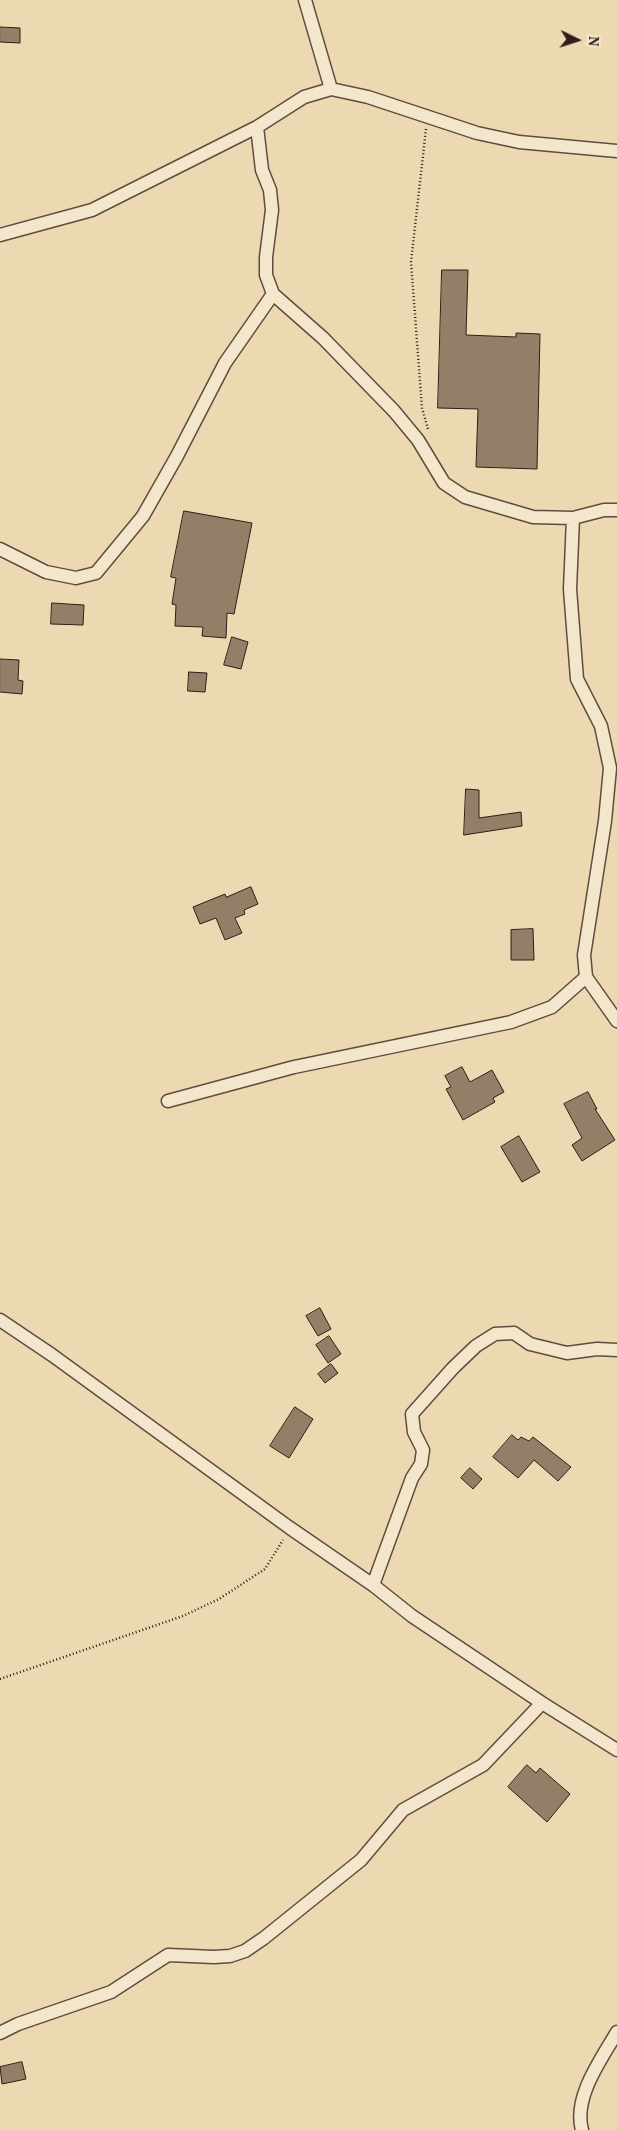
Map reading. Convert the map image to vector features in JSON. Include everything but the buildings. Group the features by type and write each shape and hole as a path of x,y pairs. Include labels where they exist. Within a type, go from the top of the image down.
{"street":[{"path":"305,0 331,89"},
{"path":"0,236 92,210 257,127 304,97 331,89 368,98 477,133 519,142 617,151"},
{"path":"257,127 262,170 270,190 272,210 266,257 266,275 273,294 323,338 394,411 418,440 444,483 465,497 533,517 573,518 604,510 617,510"},
{"path":"0,548 46,572 76,578 96,573 143,516 177,456 225,363 273,294"},
{"path":"573,518 570,589 577,679 601,726 610,768 606,821 584,955 586,977 617,1021"},
{"path":"168,1101 294,1067 511,1022 552,1007 586,977"},
{"path":"0,1320 52,1355 290,1528 373,1585 412,1616 542,1703 617,1750"},
{"path":"373,1585 412,1478 421,1464 422,1450 414,1432 412,1414 453,1368 476,1346 494,1334 514,1333 530,1344 567,1353 597,1349 617,1350"},
{"path":"0,2033 18,2024 111,1992 168,1955 214,1957 230,1956 244,1951 264,1938 362,1860 402,1810 483,1765 542,1703"},
{"path":"582,2130 579,2120 583,2097 598,2064 617,2032"}],"path":[{"path":"427,118 411,262 422,408 430,436"},
{"path":"0,1679 183,1616 219,1599 265,1569 290,1528"}]}
